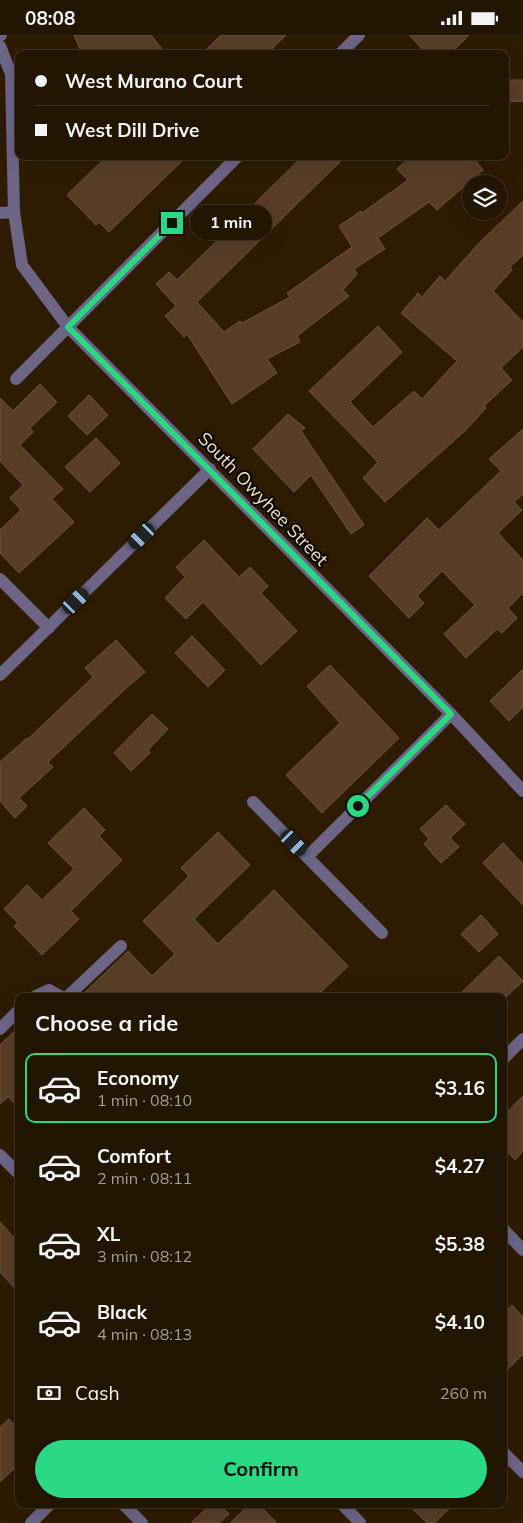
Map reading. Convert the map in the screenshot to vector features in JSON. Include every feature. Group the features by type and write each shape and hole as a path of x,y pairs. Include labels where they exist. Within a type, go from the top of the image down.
{"street":[{"path":"344,50 359,35"},
{"name":"South Owyhee Street","path":"0,46 11,74 14,212 22,265 68,327 451,714 523,791"},
{"path":"16,379 234,160"},
{"path":"0,213 14,212"},
{"path":"0,675 210,469"},
{"path":"0,579 49,627"},
{"path":"307,857 451,714"},
{"path":"253,802 382,933"},
{"path":"71,993 120,946"},
{"path":"42,993 49,990 54,993"},
{"path":"0,1029 15,1015"},
{"path":"507,1055 523,1039"},
{"path":"0,1155 15,1170"},
{"path":"507,1233 523,1250"},
{"path":"507,1456 523,1472"},
{"path":"31,1523 46,1508"},
{"path":"127,1508 142,1523"},
{"path":"346,1508 360,1523"}],"building":[{"path":"74,35 151,35 163,50 80,50"},
{"path":"221,35 286,35 271,50 206,50"},
{"path":"409,35 469,35 454,50 423,50"},
{"path":"509,80 523,80 523,101 509,102"},
{"path":"103,160 183,160 109,232 99,222 96,225 67,195"},
{"path":"299,160 342,160 197,302 224,332 240,321 242,323 290,297 287,293 352,247 339,226 361,211 362,213 408,180 397,169 407,160 475,160 483,170 477,175 462,175 462,188 437,210 429,202 378,238 385,249 354,269 357,274 343,290 349,296 297,336 300,342 267,359 277,373 232,404 187,334 184,337 165,316 176,306 156,284 169,272 177,280"},
{"path":"523,201 523,255 510,267 512,270 493,291 523,322 523,347 501,368 512,380 484,406 486,408 466,430 385,502 363,478 378,462 309,391 378,326 402,352 350,402 373,427 414,391 422,399 457,361 401,313 418,293 422,297 440,276 445,281 481,241 503,220 507,220 507,216"},
{"path":"40,384 57,402 30,428 33,432 20,445 63,489 52,499 74,522 19,573 0,553 0,530 21,510 10,498 23,485 0,461 0,398 13,411"},
{"path":"89,395 108,415 87,435 68,416"},
{"path":"288,414 305,428 301,431 364,525 351,534 311,475 294,492 253,449"},
{"path":"523,429 523,494 514,502 522,510 498,533 523,560 523,593 508,608 517,618 502,633 497,629 466,658 444,634 475,605 442,571 417,596 424,603 409,618 369,576 427,518 439,530 501,471 489,459"},
{"path":"96,438 120,463 90,492 65,467"},
{"path":"204,540 239,577 250,567 268,586 261,593 297,631 261,665 203,602 186,619 165,598 185,577 176,567"},
{"path":"192,636 225,670 208,687 175,653"},
{"path":"116,640 145,672 48,762 53,767 19,798 27,806 15,818 0,801 0,762 28,739 93,677 85,668"},
{"path":"330,665 399,738 322,813 286,775 340,723 307,686"},
{"path":"523,669 523,707 509,721 490,701"},
{"path":"152,714 168,729 148,750 150,753 131,771 114,753"},
{"path":"446,805 465,824 450,838 459,847 441,863 424,844 429,839 420,829"},
{"path":"84,808 105,830 99,836 122,860 71,911 79,919 42,955 14,926 18,923 4,909 27,885 42,900 74,869 48,843"},
{"path":"218,832 250,865 194,919 218,944 274,890 348,966 320,993 84,993 128,951 152,976 175,954 143,921 189,876 181,868"},
{"path":"503,843 523,864 523,905 483,863"},
{"path":"481,915 498,934 479,952 461,934"},
{"path":"499,956 523,981 507,996 507,993 461,993"},
{"path":"15,1031 15,1104 8,1097 0,1104 0,1045"},
{"path":"523,1096 523,1151 515,1160 507,1151 507,1112"},
{"path":"0,1222 15,1239 15,1289 0,1272"},
{"path":"512,1305 523,1317 523,1354 507,1370 507,1310"},
{"path":"9,1419 15,1425 15,1468 0,1482 0,1427"},
{"path":"207,1508 223,1508 229,1514 219,1523 191,1523"},
{"path":"246,1508 262,1508 277,1523 230,1523"},
{"path":"412,1508 450,1508 434,1523 427,1523"}],"route":[{"path":"172,223 68,327 451,714 358,806"}]}
